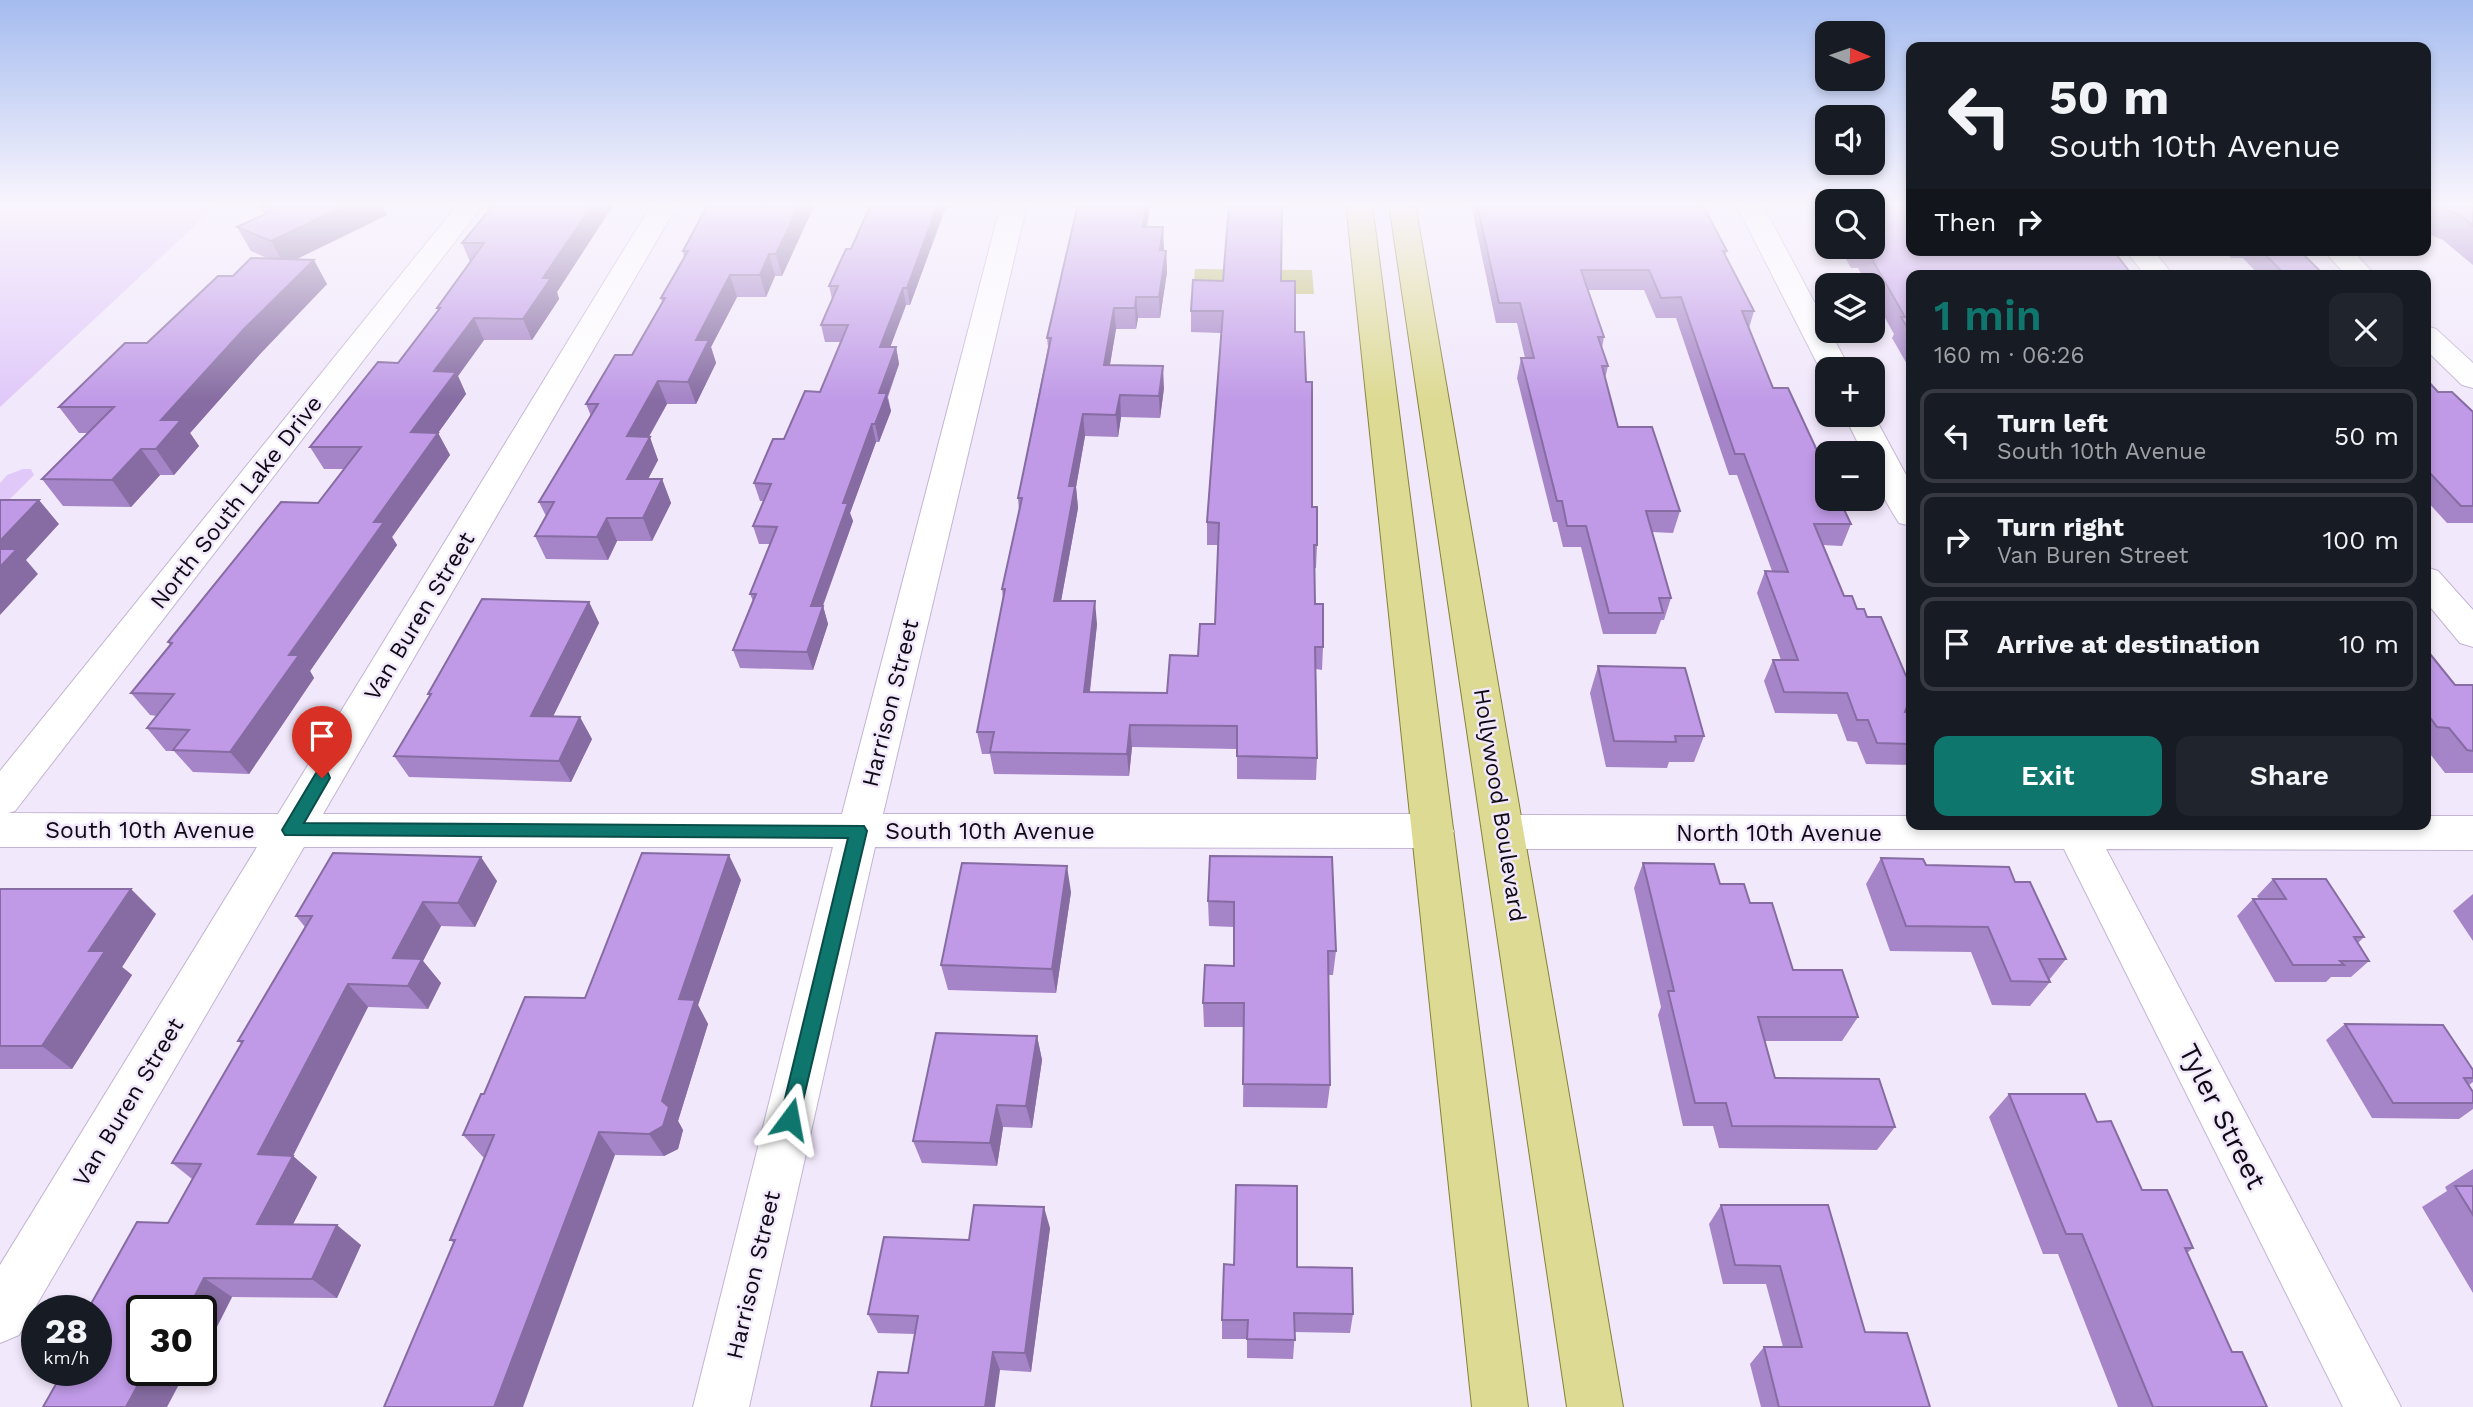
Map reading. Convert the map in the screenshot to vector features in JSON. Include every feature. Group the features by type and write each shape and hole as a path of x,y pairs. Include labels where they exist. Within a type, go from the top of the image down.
{"main road":[{"path":"1367,270 1500,1407"},
{"name":"Hollywood Boulevard","path":"1407,270 1504,832 1595,1407"}],"street":[{"name":"North South Lake Drive","path":"0,800 419,270"},
{"name":"Van Buren Street","path":"0,1316 626,270"},
{"name":"Harrison Street","path":"721,1407 858,831 998,270"},
{"path":"1783,270 1829,357"},
{"path":"2431,340 2473,379"},
{"path":"1865,427 1906,505"},
{"path":"2431,585 2473,634"},
{"name":"South 10th Avenue","path":"0,830 1433,831"},
{"name":"North 10th Avenue","path":"1504,832 1906,830"},
{"name":"Tyler Street","path":"2076,830 2373,1407"},
{"name":"North 10th Avenue","path":"2174,830 2473,833"}],"shaded area":[{"path":"0,270 147,270 0,407"},
{"path":"1195,270 1312,270 1314,294 1193,294"},
{"path":"31,469 34,475 5,504 0,504 0,483 7,475"}],"building":[{"path":"239,270 304,270 244,329 161,420 181,420 156,449 141,449 112,480 42,479 114,407 59,407 125,343 147,343 218,276 233,276"},
{"path":"465,270 549,270 543,278 551,278 523,319 474,318 434,371 456,372 411,432 438,433 374,522 384,522 289,655 299,655 230,752 173,750 189,730 147,728 174,694 131,693 172,643 168,642 281,502 318,503 361,447 310,447 378,362 398,363 440,308 437,308"},
{"path":"677,270 762,270 760,275 730,275 696,340 709,340 688,382 658,381 627,436 650,437 627,479 662,479 643,518 607,518 597,537 535,536 554,502 539,502 598,404 586,404 615,355 632,355 665,298 661,298"},
{"path":"837,270 914,270 907,288 903,288 880,347 896,347 879,393 887,393 875,424 872,424 843,503 848,503 811,606 823,606 807,652 733,650 756,594 750,594 777,527 753,526 771,484 754,483 773,439 784,439 805,391 820,392 848,325 821,325 838,286 829,286"},
{"path":"1063,270 1163,270 1159,297 1136,297 1135,308 1114,308 1104,365 1163,366 1159,396 1120,395 1116,415 1083,414 1069,486 1075,486 1054,601 1095,601 1084,692 1167,693 1170,655 1198,656 1200,624 1215,624 1219,523 1207,522 1223,311 1191,311 1193,280 1223,281 1224,270 1281,270 1281,281 1295,281 1295,332 1304,332 1306,382 1312,382 1312,507 1317,507 1317,545 1314,545 1315,604 1323,604 1323,647 1315,647 1317,758 1237,756 1237,726 1130,725 1127,754 990,752 994,732 977,732 1005,589 1002,589 1022,498 1018,498 1051,338 1047,338"},
{"path":"1492,270 1733,270 1754,311 1742,311 1773,388 1788,388 1815,446 1815,511 1845,511 1851,524 1814,524 1844,596 1852,596 1857,609 1864,609 1867,617 1881,617 1906,676 1906,744 1877,743 1868,720 1857,720 1847,693 1784,692 1773,660 1798,660 1765,571 1788,572 1744,454 1735,454 1681,297 1661,298 1649,270 1581,270 1604,337 1598,337 1608,366 1602,366 1618,427 1652,427 1680,511 1646,511 1671,598 1659,598 1663,613 1609,613 1586,526 1567,526 1562,501 1557,501 1521,358 1534,358 1520,303 1499,303"},
{"path":"1878,270 2128,270 1906,270 1906,326 1901,317 1905,317 1885,282 1885,273 1880,273"},
{"path":"2431,384 2438,392 2452,392 2473,412 2473,506 2461,506 2431,474"},
{"path":"0,500 39,500 0,541"},
{"path":"0,549 17,549 0,567"},
{"path":"482,599 589,602 531,716 580,717 559,761 394,756 431,694 428,694"},
{"path":"2431,655 2455,685 2473,685 2473,751 2467,750 2449,728 2437,727 2431,719"},
{"path":"1598,666 1685,668 1704,736 1675,736 1676,742 1614,741"},
{"path":"333,853 481,857 458,903 423,902 393,958 422,959 408,986 348,984 258,1154 293,1156 257,1224 337,1225 312,1279 204,1278 195,1295 126,1295 126,1386 137,1386 126,1407 43,1407 55,1386 112,1386 112,1295 96,1295 137,1222 168,1223 201,1164 172,1163 243,1041 238,1041 312,916 296,916"},
{"path":"642,853 729,855 679,999 695,1000 662,1101 669,1107 663,1126 649,1134 599,1132 494,1407 384,1407 455,1240 450,1240 494,1135 463,1135 481,1094 484,1094 525,997 585,998"},
{"path":"1210,856 1332,857 1336,951 1328,951 1330,1085 1243,1084 1244,1003 1203,1003 1205,965 1234,966 1234,902 1208,901"},
{"path":"1881,858 1923,859 1926,865 2009,867 2015,882 2030,882 2066,959 2039,959 2050,982 2011,981 1988,927 1906,926"},
{"path":"962,863 1067,866 1052,969 941,965"},
{"path":"1643,863 1714,864 1720,884 1744,884 1750,903 1772,903 1793,970 1842,970 1858,1017 1758,1017 1775,1078 1879,1079 1895,1127 1732,1126 1726,1103 1695,1103 1668,991 1674,991"},
{"path":"2273,879 2326,879 2364,937 2354,937 2369,961 2340,961 2344,965 2293,965 2253,899 2286,899"},
{"path":"0,889 131,889 89,951 105,951 42,1046 0,1046"},
{"path":"2345,1024 2443,1025 2473,1070 2473,1078 2464,1078 2473,1092 2473,1103 2393,1103"},
{"path":"936,1033 1037,1036 1026,1106 997,1105 990,1143 913,1141"},
{"path":"2009,1094 2085,1094 2097,1122 2111,1121 2142,1190 2167,1190 2193,1248 2185,1248 2232,1352 2242,1352 2267,1407 2153,1407 2082,1234 2066,1234"},
{"path":"1236,1185 1297,1186 1297,1267 1352,1268 1353,1314 1294,1313 1295,1340 1247,1339 1248,1320 1222,1320 1224,1264 1234,1265"},
{"path":"2455,1186 2473,1186 2473,1215"},
{"path":"974,1205 1044,1207 1025,1353 993,1352 985,1407 871,1407 878,1372 908,1373 918,1316 868,1314 884,1237 969,1240"},
{"path":"1721,1205 1828,1205 1865,1332 1907,1333 1930,1407 1779,1407 1764,1347 1802,1347 1780,1266 1735,1265"}],"route":[{"path":"322,778 291,830 858,831 790,1119"}]}
